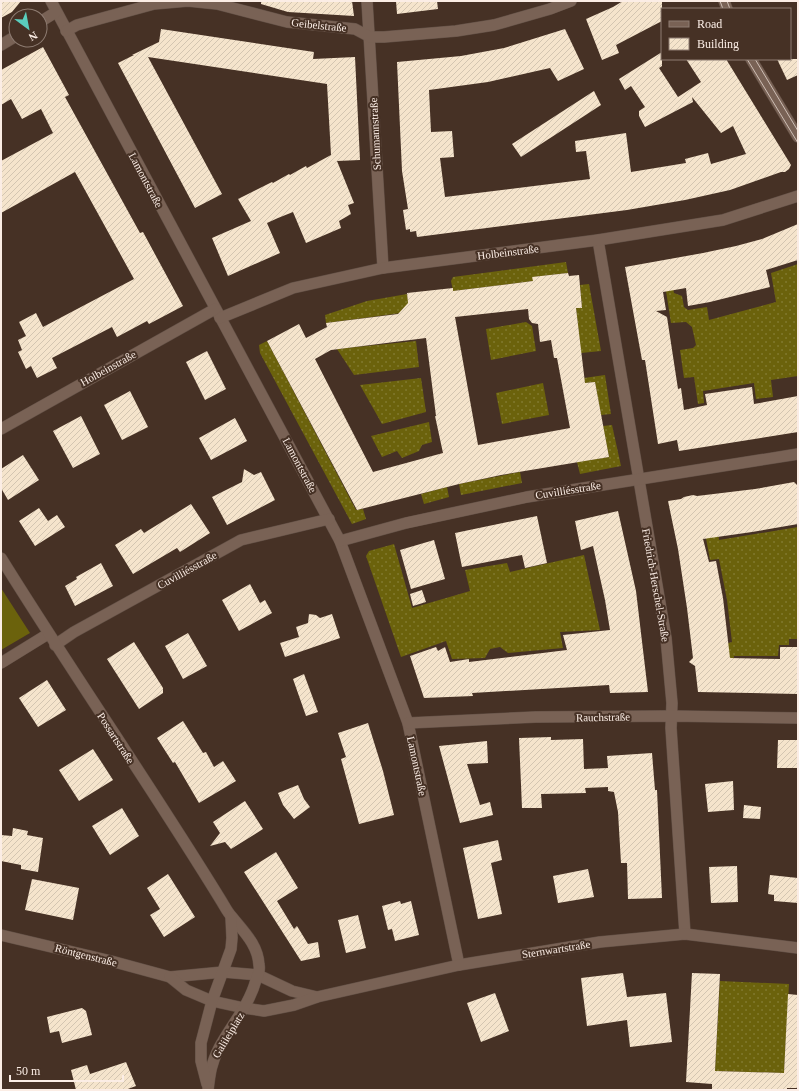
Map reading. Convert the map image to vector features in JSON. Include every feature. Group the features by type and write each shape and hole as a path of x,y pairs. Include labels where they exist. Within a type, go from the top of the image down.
{"street":[{"name":"Lamontstraße","path":"51,1 340,541 408,723 459,965"},
{"name":"Geibelstraße","path":"66,30 77,25 154,4 188,1 218,4 287,22 355,28 370,37 384,37 456,31 494,25 550,9 571,1"},
{"name":"Schumannstraße","path":"367,1 383,268"},
{"path":"48,17 56,12"},
{"path":"752,60 798,137"},
{"name":"Holbeinstraße","path":"1,428 218,314 293,288 383,268 598,240 724,220 798,196"},
{"name":"Friedrich-Herschel-Straße","path":"598,240 666,638 685,934"},
{"name":"Cuvilliésstraße","path":"340,541 406,523 527,497 798,454"},
{"name":"Cuvilliésstraße","path":"55,645 74,632 241,540 329,519"},
{"name":"Possartstraße","path":"1,558 55,645 196,860 231,917"},
{"path":"1,663 48,634"},
{"name":"Rauchstraße","path":"408,723 536,717 672,716 798,718"},
{"name":"Galileiplatz","path":"208,1090 201,1061 201,1043 212,1001 231,949 231,917"},
{"name":"Galileiplatz","path":"208,1090 211,1065 219,1046 253,993 258,975 259,965 257,953 248,934 231,917"},
{"name":"Sternwartstraße","path":"244,1008 264,1011 294,1005 317,997 459,965 600,942 685,934 798,948"},
{"name":"Röntgenstraße","path":"1,935 111,961 170,977 223,972"},
{"path":"223,972 258,975"},
{"name":"Sternwartstraße","path":"258,975 292,991 317,997"},
{"name":"Röntgenstraße","path":"170,977 186,990 212,1001"},
{"name":"Galileiplatz","path":"212,1001 244,1008"}],"shaded area":[{"path":"566,262 568,273 533,277 533,281 453,291 451,281 453,277"},
{"path":"798,264 798,376 771,380 773,397 756,399 754,383 703,391 704,403 698,404 694,377 684,378 680,350 693,348 696,345 692,327 686,322 671,323 666,291 673,288 674,293 682,296 684,307 688,310 707,307 709,320 776,302 771,273"},
{"path":"589,284 601,351 581,353 576,308 582,308 580,285"},
{"path":"407,294 409,305 402,309 401,313 326,323 325,315 367,301"},
{"path":"526,322 532,326 536,351 491,360 486,329"},
{"path":"267,341 356,510 363,509 366,519 352,524 260,353 259,345"},
{"path":"416,341 419,367 354,375 337,349"},
{"path":"605,375 611,414 601,415 595,382 585,383 584,378"},
{"path":"421,378 426,412 382,424 360,385"},
{"path":"543,383 549,415 502,424 496,393"},
{"path":"429,422 432,442 422,445 419,451 402,458 397,451 382,457 371,436"},
{"path":"612,425 621,466 580,474 577,462 609,457 603,426"},
{"path":"520,472 522,483 461,495 459,484"},
{"path":"447,487 449,497 424,504 421,494"},
{"path":"716,519 719,540 798,527 798,639 789,639 789,645 779,645 778,656 734,656 733,666 728,665 725,644 732,642 727,600 719,559 710,560 703,522"},
{"path":"394,544 412,608 470,591 465,570 507,563 510,572 584,555 600,630 560,632 563,648 508,653 500,647 490,649 485,658 452,659 446,641 401,657 366,556 369,551"},
{"path":"1,588 30,633 1,650"},
{"path":"720,981 789,984 784,1073 715,1071"}],"building":[{"path":"1,1 21,1 15,8 8,8 8,14 1,18"},
{"path":"261,1 352,1 354,16 288,12 261,4"},
{"path":"396,1 437,1 438,9 397,14"},
{"path":"623,1 662,1 661,22 616,45 619,53 602,60 586,19"},
{"path":"161,29 314,52 313,59 355,57 360,160 337,161 354,203 348,205 351,214 339,221 341,228 306,243 293,212 278,218 267,223 280,253 228,276 212,238 251,221 238,199 306,166 307,168 331,155 327,84 148,57 222,194 195,208 118,63 159,42"},
{"path":"565,29 584,69 558,81 550,68 488,82 429,90 431,132 452,131 454,157 440,158 445,197 590,179 586,151 576,152 575,141 626,133 631,172 686,163 685,159 708,153 711,164 746,154 733,126 721,133 692,97 693,102 645,127 639,116 639,111 645,107 631,86 625,90 619,79 661,53 662,66 659,68 678,97 701,82 687,60 727,60 791,165 785,172 781,172 730,190 685,200 627,210 417,237 416,231 410,232 410,229 406,230 403,210 408,209 402,171 397,62 461,56 504,48"},
{"path":"44,48 69,95 65,97 140,233 143,232 183,306 149,324 147,321 117,337 112,327 52,358 57,368 37,378 31,366 26,369 18,352 22,350 18,340 26,336 19,322 36,313 43,327 134,279 75,172 1,213 1,161 53,133 41,109 22,119 11,99 1,105 1,70"},
{"path":"798,59 798,75 787,80 777,60"},
{"path":"594,91 601,105 521,157 512,144"},
{"path":"798,224 798,260 766,270 770,287 688,306 686,288 663,292 666,310 656,311 667,317 678,389 681,388 684,410 707,405 705,394 752,387 754,404 798,396 798,432 679,451 677,440 658,444 645,360 642,360 625,267 736,246 762,239"},
{"path":"568,273 569,276 579,275 582,308 576,308 585,383 595,382 609,457 501,475 357,510 267,341 299,324 306,338 327,327 326,323 398,314 408,303 407,293 453,288 453,291 533,281 532,277","holes":["528,309 529,319 532,323 538,324 540,342 551,340 554,358 557,358 570,428 478,445 455,317","426,338 435,416 443,453 373,472 315,359 331,350"]},
{"path":"207,351 226,389 205,400 186,362"},
{"path":"130,391 148,427 122,440 104,405"},
{"path":"81,416 100,454 73,468 53,431"},
{"path":"235,418 247,441 211,460 199,438"},
{"path":"23,455 39,480 8,500 1,488 1,469"},
{"path":"244,469 254,475 261,472 275,500 227,525 212,497 242,482"},
{"path":"794,482 798,486 798,524 703,539 709,562 716,561 723,598 730,658 780,659 780,647 798,647 798,694 698,692 695,666 689,662 693,658 687,608 678,549 668,501 693,495 697,496 755,489"},
{"path":"191,504 210,533 180,552 177,548 133,574 115,545 141,529 144,533"},
{"path":"39,508 48,521 57,515 65,527 35,546 19,521"},
{"path":"618,511 636,591 648,692 610,693 609,685 472,693 473,696 424,698 410,656 436,647 438,651 445,647 450,662 469,659 469,662 567,650 563,635 610,630 593,546 581,550 575,521"},
{"path":"537,516 547,563 525,568 522,555 462,567 455,533"},
{"path":"434,540 445,579 411,589 400,550"},
{"path":"101,563 113,586 75,606 65,586 77,579 76,577"},
{"path":"250,584 260,603 265,600 272,613 239,631 222,600"},
{"path":"422,590 426,602 413,606 410,594"},
{"path":"309,614 316,615 320,618 332,614 340,638 285,657 280,643 299,637 296,627 308,623"},
{"path":"188,633 207,666 183,679 165,646"},
{"path":"134,642 163,688 163,693 139,709 107,659"},
{"path":"304,674 318,712 306,716 293,679"},
{"path":"47,680 66,710 38,727 19,698"},
{"path":"183,721 203,753 206,752 214,767 223,761 236,781 199,803 175,762 173,763 157,738"},
{"path":"368,723 383,771 394,815 359,824 341,759 346,757 338,733"},
{"path":"551,737 551,740 583,739 584,769 608,768 607,756 652,753 655,790 657,790 662,898 628,899 627,863 621,863 618,812 614,792 608,791 608,787 585,788 586,793 541,794 542,808 522,808 519,738"},
{"path":"778,740 798,740 798,768 777,768"},
{"path":"487,741 488,763 467,764 480,805 490,802 493,815 460,823 439,746"},
{"path":"93,749 113,780 79,801 59,770"},
{"path":"733,781 734,810 708,812 705,784"},
{"path":"298,785 304,799 310,807 294,819 283,805 278,793"},
{"path":"245,801 263,829 231,849 225,842 210,846 220,833 213,822"},
{"path":"744,805 761,807 760,819 743,818"},
{"path":"122,808 139,836 110,855 92,826"},
{"path":"13,828 28,831 27,835 43,838 38,872 21,869 21,865 1,861 1,835 12,836"},
{"path":"498,840 502,860 491,863 502,914 478,919 463,848"},
{"path":"276,852 298,888 277,901 294,929 297,926 308,944 318,942 320,957 301,961 244,872"},
{"path":"737,866 738,902 711,903 709,867"},
{"path":"588,869 594,897 558,903 553,876"},
{"path":"168,874 195,917 164,937 150,915 160,909 147,888"},
{"path":"770,875 798,878 798,903 774,901 774,895 768,894"},
{"path":"32,879 79,888 73,920 25,910"},
{"path":"400,901 401,904 411,901 419,935 395,941 392,929 388,930 382,906"},
{"path":"358,915 366,948 346,953 338,920"},
{"path":"623,973 627,997 666,993 672,1042 630,1047 627,1020 587,1026 581,978"},
{"path":"692,973 720,974 715,1071 784,1073 788,994 798,995 798,1088 787,1088 787,1090 712,1090 712,1084 686,1082"},
{"path":"495,993 509,1031 481,1042 467,1003"},
{"path":"82,1008 86,1011 92,1035 62,1043 59,1031 50,1033 47,1017"},
{"path":"126,1062 136,1086 125,1090 76,1090 71,1070 87,1065 90,1074"}],"tram line":[{"path":"720,1 723,8"},
{"path":"727,1 730,8"},
{"path":"748,60 798,143"},
{"path":"756,60 798,131"}]}
